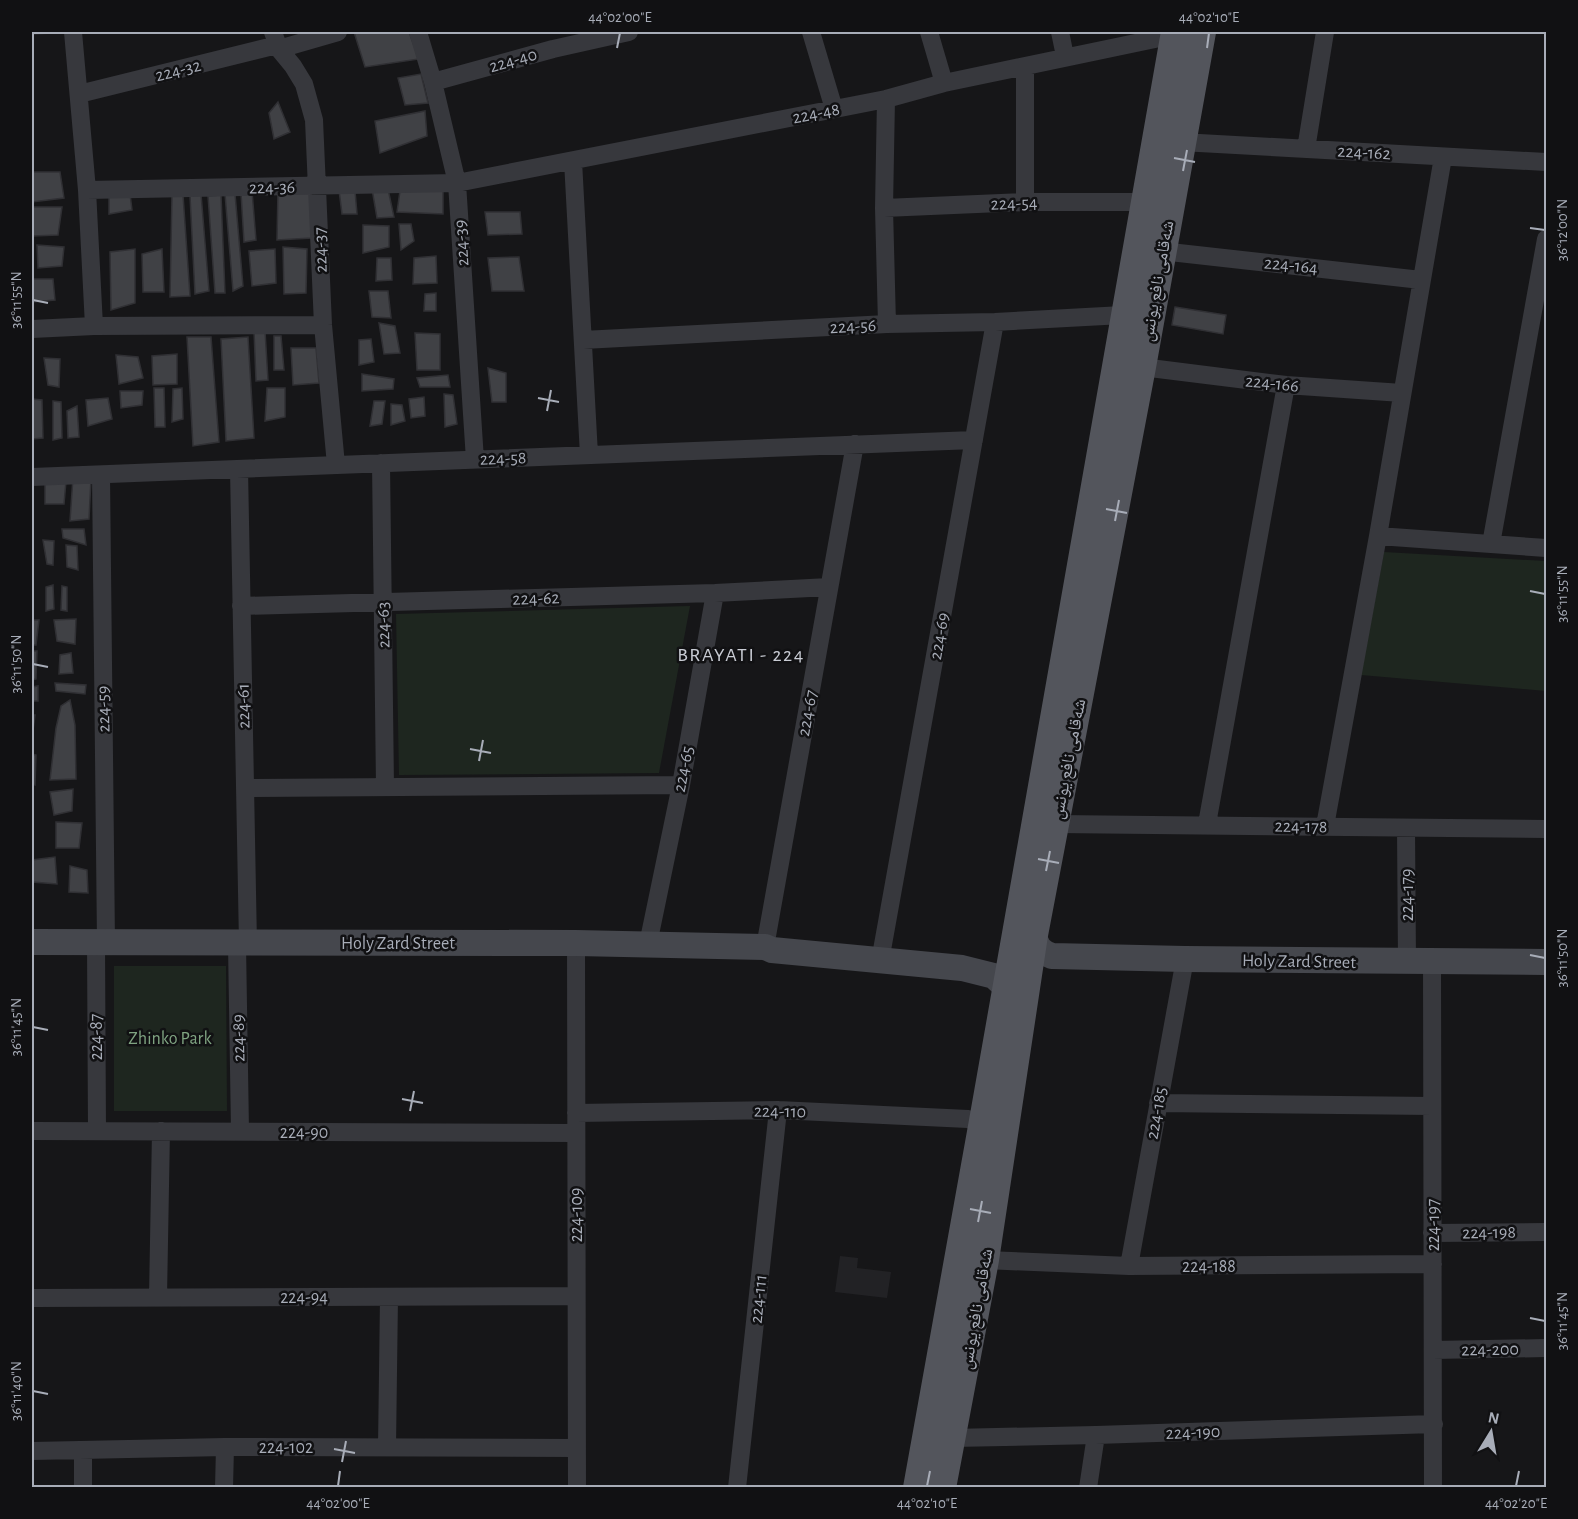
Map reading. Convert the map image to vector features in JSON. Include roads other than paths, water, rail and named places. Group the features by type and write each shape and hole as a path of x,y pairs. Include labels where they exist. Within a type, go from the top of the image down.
{"main road":[{"name":"شەقامی نافع یونس","path":"1033,947 1108,479 1142,367 1181,142 1183,33"},
{"name":"شەقامی نافع یونس","path":"917,1488 983,1125 1018,982 1033,947 1056,824 1108,479 1123,315 1144,202 1183,33"},
{"name":"شەقامی نافع یونس","path":"942,1488 986,1260 1018,982"}],"street":[{"path":"73,32 87,190 94,326"},
{"name":"224-32","path":"79,94 276,42 338,32"},
{"name":"224-39","path":"418,32 433,82 457,183 475,460"},
{"name":"224-40","path":"433,82 550,40 629,32"},
{"path":"811,32 834,109"},
{"path":"930,32 944,83"},
{"path":"1060,32 1065,56"},
{"path":"1306,149 1325,32"},
{"name":"224-48","path":"457,183 886,99 944,83 1025,67 1065,56 1183,33"},
{"name":"224-37","path":"276,42 304,84 314,120 323,325 336,465"},
{"path":"1025,67 1025,202"},
{"path":"886,99 886,324"},
{"name":"224-162","path":"1181,142 1546,162"},
{"path":"1325,826 1378,536 1420,280 1443,157"},
{"path":"573,161 589,455"},
{"name":"224-36","path":"87,190 457,183"},
{"name":"224-54","path":"885,208 1025,202 1144,202"},
{"path":"1491,544 1546,239"},
{"name":"224-164","path":"1161,251 1420,280"},
{"name":"224-56","path":"583,340 886,324 995,322 1123,315"},
{"name":"224-69","path":"882,950 995,322"},
{"path":"32,329 94,326 323,325"},
{"name":"224-166","path":"1142,367 1286,385 1402,393"},
{"path":"1207,824 1286,385"},
{"name":"224-58","path":"32,477 974,440"},
{"name":"224-67","path":"765,947 855,444"},
{"name":"224-63","path":"381,463 385,787"},
{"name":"224-61","path":"239,469 245,788 242,944"},
{"name":"224-59","path":"101,475 101,943"},
{"path":"1378,536 1546,548"},
{"name":"224-62","path":"242,606 715,593 829,587"},
{"name":"224-65","path":"648,944 681,785 715,593"},
{"path":"245,788 681,785"},
{"name":"224-178","path":"1056,824 1546,829"},
{"name":"224-179","path":"1406,829 1420,962"},
{"name":"Holy Zard Street","path":"32,942 242,944 576,942 765,947 772,950 962,969 1018,982"},
{"name":"224-109","path":"576,942 577,1488"},
{"name":"224-87","path":"97,1131 101,943"},
{"name":"Holy Zard Street","path":"765,947 773,943 986,960 993,960 1033,947 1185,959 1546,962"},
{"name":"224-89","path":"240,1131 242,944"},
{"name":"224-185","path":"1129,1266 1185,959"},
{"name":"224-197","path":"1420,962 1432,1106 1433,1488"},
{"path":"1158,1102 1432,1106"},
{"name":"224-110","path":"576,1113 778,1110 968,1119 983,1125"},
{"name":"224-111","path":"737,1488 778,1110"},
{"name":"224-90","path":"32,1131 576,1133"},
{"path":"158,1298 161,1131"},
{"name":"224-198","path":"1432,1233 1546,1232"},
{"name":"224-188","path":"986,1260 1129,1266 1433,1264"},
{"name":"224-94","path":"32,1298 576,1296"},
{"path":"387,1447 389,1297"},
{"name":"224-200","path":"1433,1350 1546,1348"},
{"name":"224-190","path":"952,1438 1434,1424"},
{"path":"1088,1488 1096,1435"},
{"path":"224,1488 225,1447"},
{"name":"224-102","path":"32,1451 225,1447 577,1449"},
{"path":"83,1450 83,1488"}],"district":[{"name":"BRAYATI - 224","path":"741,654"}],"park label":[{"name":"Zhinko Park","path":"170,1038"}]}
